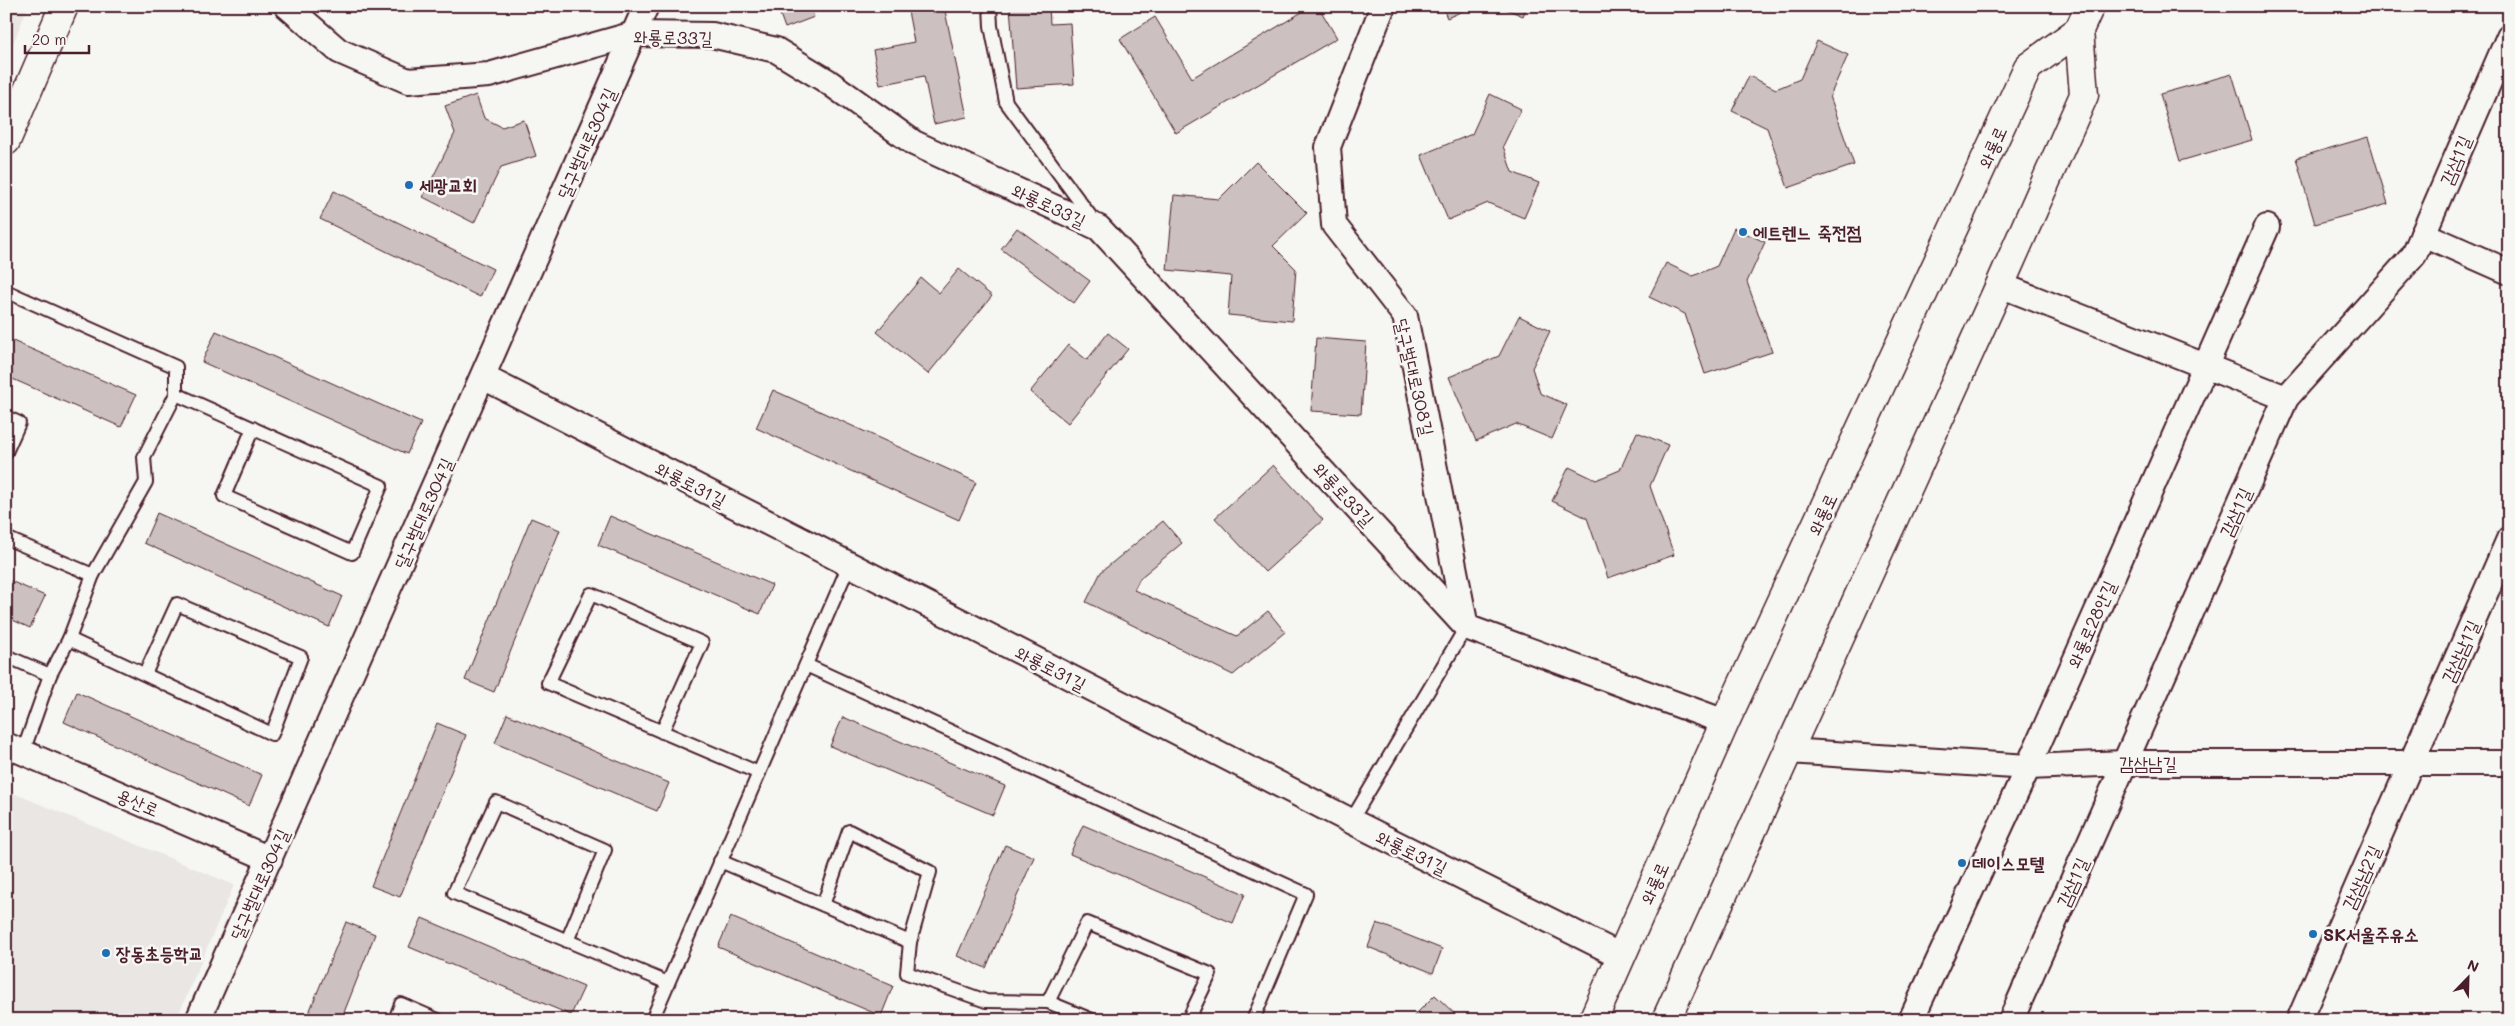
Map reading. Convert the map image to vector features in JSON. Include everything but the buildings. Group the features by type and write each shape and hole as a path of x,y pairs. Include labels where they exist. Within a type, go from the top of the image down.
{"main road":[{"path":"6,141 64,6"},
{"name":"와룡로","path":"1666,1020 2000,285 2084,95 2084,18"},
{"name":"와룡로","path":"1593,1020 1725,722 2028,67 2084,18"}],"street":[{"name":"와룡로33길","path":"287,6 339,51 408,80 489,75 634,34 712,35 776,50 827,81 914,143 1099,228 1466,627 1725,722"},
{"name":"달구벌대로304길","path":"198,1020 646,6"},
{"name":"달구벌대로308길","path":"1383,6 1328,147 1334,225 1405,316 1466,627"},
{"name":"감삼1길","path":"2011,1020 2286,398 2414,255 2509,36"},
{"name":"와룡로28안길","path":"1911,1020 2028,767 2267,227"},
{"path":"2423,234 2509,272"},
{"path":"2000,285 2205,364 2286,398"},
{"name":"와룡로31길","path":"483,378 1351,822 1621,956"},
{"name":"감삼남1길","path":"2411,763 2509,539"},
{"name":"용산로","path":"15,749 270,859"},
{"name":"감삼남길","path":"1789,751 2028,767 2124,763 2509,763"},
{"name":"감삼남2길","path":"2299,1020 2411,763"}],"lane":[{"name":"와룡로33길","path":"990,6 991,26 1006,102 1099,228"},
{"path":"10,293 176,366 176,394 144,457 146,482 94,576 69,639 15,749"},
{"path":"176,394 253,428 381,486 352,553 224,496 253,428"},
{"path":"6,417 19,423 6,452"},
{"path":"6,538 94,576"},
{"path":"652,1020 849,565"},
{"path":"662,732 702,643 591,594 548,683 662,732 759,773"},
{"path":"69,639 272,734 301,656 177,604 145,674"},
{"path":"1351,822 1466,627"},
{"path":"6,656 50,675"},
{"path":"806,665 1306,894 1253,1020"},
{"path":"567,941 605,850 496,802 454,893 567,941 668,983"},
{"path":"823,905 849,831 930,872 910,942 907,974 986,1002 1048,1002 1092,1020"},
{"path":"720,862 910,942"},
{"path":"1048,1002 1087,923 1210,974 1188,1020"},
{"path":"396,1020 401,1004 438,1020"}],"shaded area":[{"path":"6,6 28,6 6,61"},
{"name":"장동초등학교","path":"6,790 234,885 176,1020 6,1020"}],"place":[{"name":"세광교회","path":"409,185"},
{"name":"에트렌느 죽전점","path":"1743,232"},
{"name":"데이스모텔","path":"1962,863"},
{"name":"SK서울주유소","path":"2313,934"},
{"name":"장동초등학교","path":"106,953"}]}
